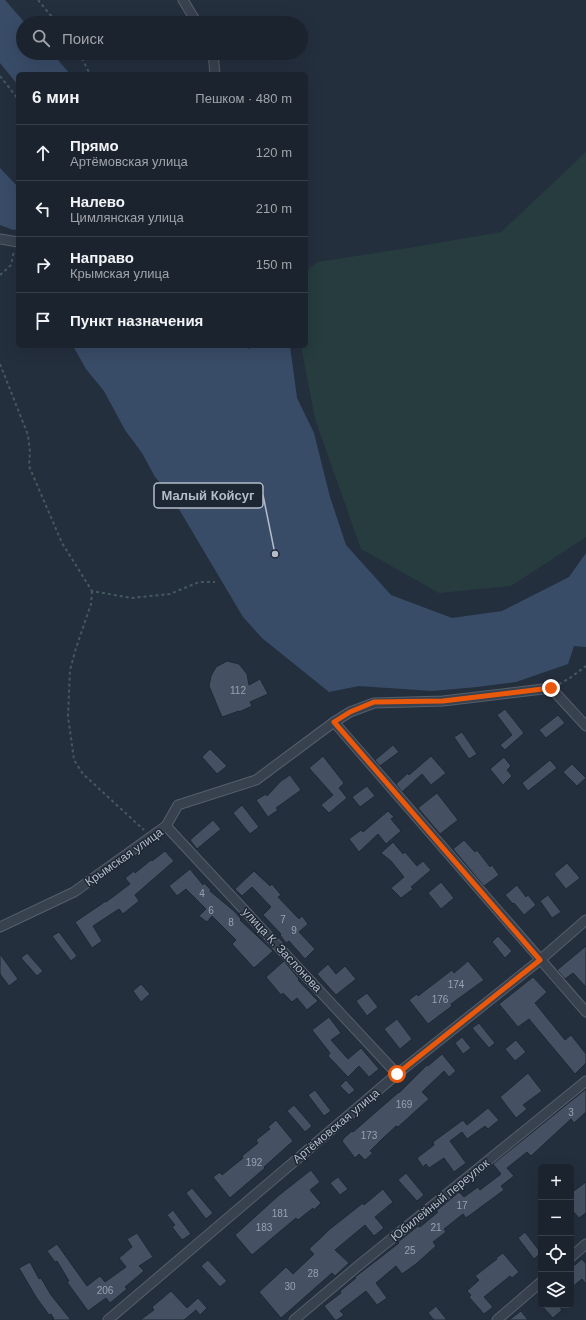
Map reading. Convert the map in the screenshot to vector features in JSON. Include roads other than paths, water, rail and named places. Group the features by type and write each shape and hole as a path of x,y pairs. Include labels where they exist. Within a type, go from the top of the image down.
{"street":[{"path":"183,0 193,16"},
{"path":"214,60 215,72"},
{"path":"0,239 16,242"},
{"name":"Крымская улица","path":"0,927 74,892 166,826 178,805 256,780 334,722 350,712 374,702 443,701 551,688 586,726"},
{"path":"334,722 586,1012"},
{"name":"улица К. Заслонова","path":"166,826 397,1074"},
{"name":"Артёмовская улица","path":"108,1320 397,1074 540,960 586,920"},
{"name":"Юбилейный переулок","path":"294,1320 358,1266 586,1081"},
{"path":"574,1254 586,1244"},
{"path":"497,1320 538,1285"}],"water":[{"path":"0,0 5,0 19,16 16,16 16,60 58,60 68,72 16,72 16,83 0,63"},
{"path":"0,168 16,185 16,229 13,230 0,225"},
{"path":"74,348 290,348 297,398 314,433 330,497 346,545 391,595 452,618 502,611 569,577 586,553 586,647 574,646 568,664 516,682 432,691 359,686 329,692 262,638 243,617 170,494 155,477 142,453 125,430 104,391 86,369"}],"place":[{"name":"Малый Койсуг","path":"275,554"}]}
